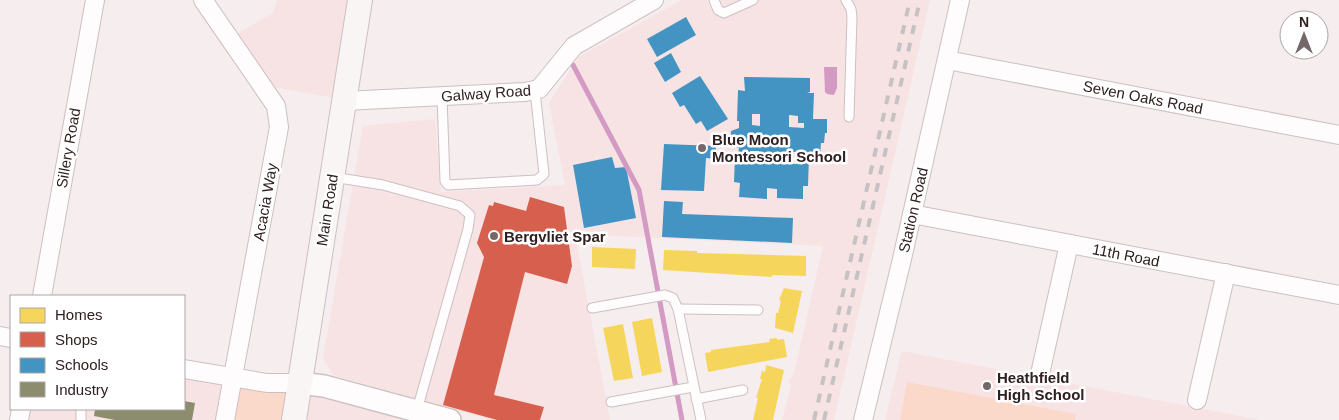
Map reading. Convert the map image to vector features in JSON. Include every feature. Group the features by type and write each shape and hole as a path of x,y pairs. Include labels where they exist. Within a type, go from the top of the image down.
{"main road":[{"name":"Main Road","path":"294,420 360,0"}],"street":[{"name":"Sillery Road","path":"42,295 95,0"},
{"name":"Acacia Way","path":"203,0 276,106 279,127 226,420"},
{"name":"Galway Road","path":"344,101 442,97 535,90 544,87 567,52 574,46 654,0"},
{"name":"Station Road","path":"863,420 960,0"},
{"name":"Seven Oaks Road","path":"947,60 1339,134"},
{"name":"11th Road","path":"912,214 1339,295"},
{"path":"1040,374 1069,244"},
{"path":"1197,400 1226,274"},
{"path":"185,369 274,383 324,386 415,415 450,420"}],"lane":[{"path":"714,0 718,10 724,13 753,0"},
{"path":"846,0 851,9 852,17 848,117"},
{"path":"442,97 446,181 448,184 528,181 540,179 544,174 535,90"},
{"path":"332,177 383,184 460,206 466,209 470,215 466,238 415,415"},
{"path":"592,308 661,296 673,298 678,309 701,420"},
{"path":"678,309 758,310"},
{"path":"611,402 693,387"},
{"path":"696,399 743,390"}],"shaded area":[{"path":"277,0 350,0 334,98 273,87 237,34 273,13"},
{"path":"682,0 707,0 709,4 714,0 930,0 834,420 782,420 791,386 789,380 794,373 823,246 575,234 610,420 490,420 333,375 323,358 363,126 435,119 441,192 565,185 549,103 578,57"},
{"path":"824,67 837,67 837,88 834,95 825,92"},
{"name":"Heathfield High School","path":"902,351 1261,420 885,420"},
{"path":"185,369 233,378 225,420 19,420 21,410 185,410"},
{"path":"233,378 299,383 293,420 225,420"},
{"path":"907,382 1076,414 1075,420 900,420"},
{"path":"299,383 442,420 294,420"}],"building: Homes":[{"path":"592,247 636,249 635,269 592,267"},
{"path":"664,250 697,251 697,253 806,256 806,276 772,275 772,277 663,270"},
{"path":"784,288 802,291 793,333 775,328 776,313 778,313 781,301 779,300"},
{"path":"652,318 662,372 642,376 632,322"},
{"path":"623,324 633,378 614,381 603,328"},
{"path":"777,338 777,340 784,339 787,357 708,372 705,353 711,352 711,350 770,342 769,339"},
{"path":"766,365 784,370 773,420 753,420 758,398 756,398 762,379 760,379 762,371 765,372"}],"building: Shops":[{"path":"530,197 564,207 572,266 567,284 525,272 494,395 544,407 540,420 497,420 443,405 484,257 477,243 489,205 493,206 494,202 526,211"}],"building: Schools":[{"path":"686,17 696,35 657,57 647,39"},
{"path":"671,53 681,72 665,82 654,63"},
{"path":"700,76 728,119 707,131 701,121 696,124 684,105 680,107 672,93"},
{"path":"744,77 810,78 810,92 807,93 814,93 813,119 827,119 827,133 825,133 824,143 821,143 820,157 809,156 808,186 803,186 803,199 777,198 777,189 767,188 767,199 739,197 740,183 734,182 735,155 738,155 739,148 730,145 731,131 739,128 739,121 737,121 738,90 745,91","holes":["752,114 760,114 760,126 752,125","789,115 798,116 798,123 804,123 804,128 789,127","750,151 759,151 759,163 750,162","788,152 803,152 803,157 797,157 797,164 788,164"]},
{"path":"664,144 716,146 716,159 706,158 704,191 661,190"},
{"path":"612,157 615,168 626,167 636,218 584,228 573,165"},
{"path":"664,201 683,202 682,214 793,218 792,243 662,237"}],"building: Industry":[{"path":"185,401 195,403 192,420 115,420 94,416 95,410 185,410"}],"waterway":[{"path":"573,65 639,190 682,420"}],"railway":[{"path":"814,420 910,0"},
{"path":"824,420 920,0"}],"place":[{"name":"Blue Moon Montessori School","path":"702,148"},
{"name":"Bergvliet Spar","path":"494,236"},
{"name":"Heathfield High School","path":"987,386"}]}
